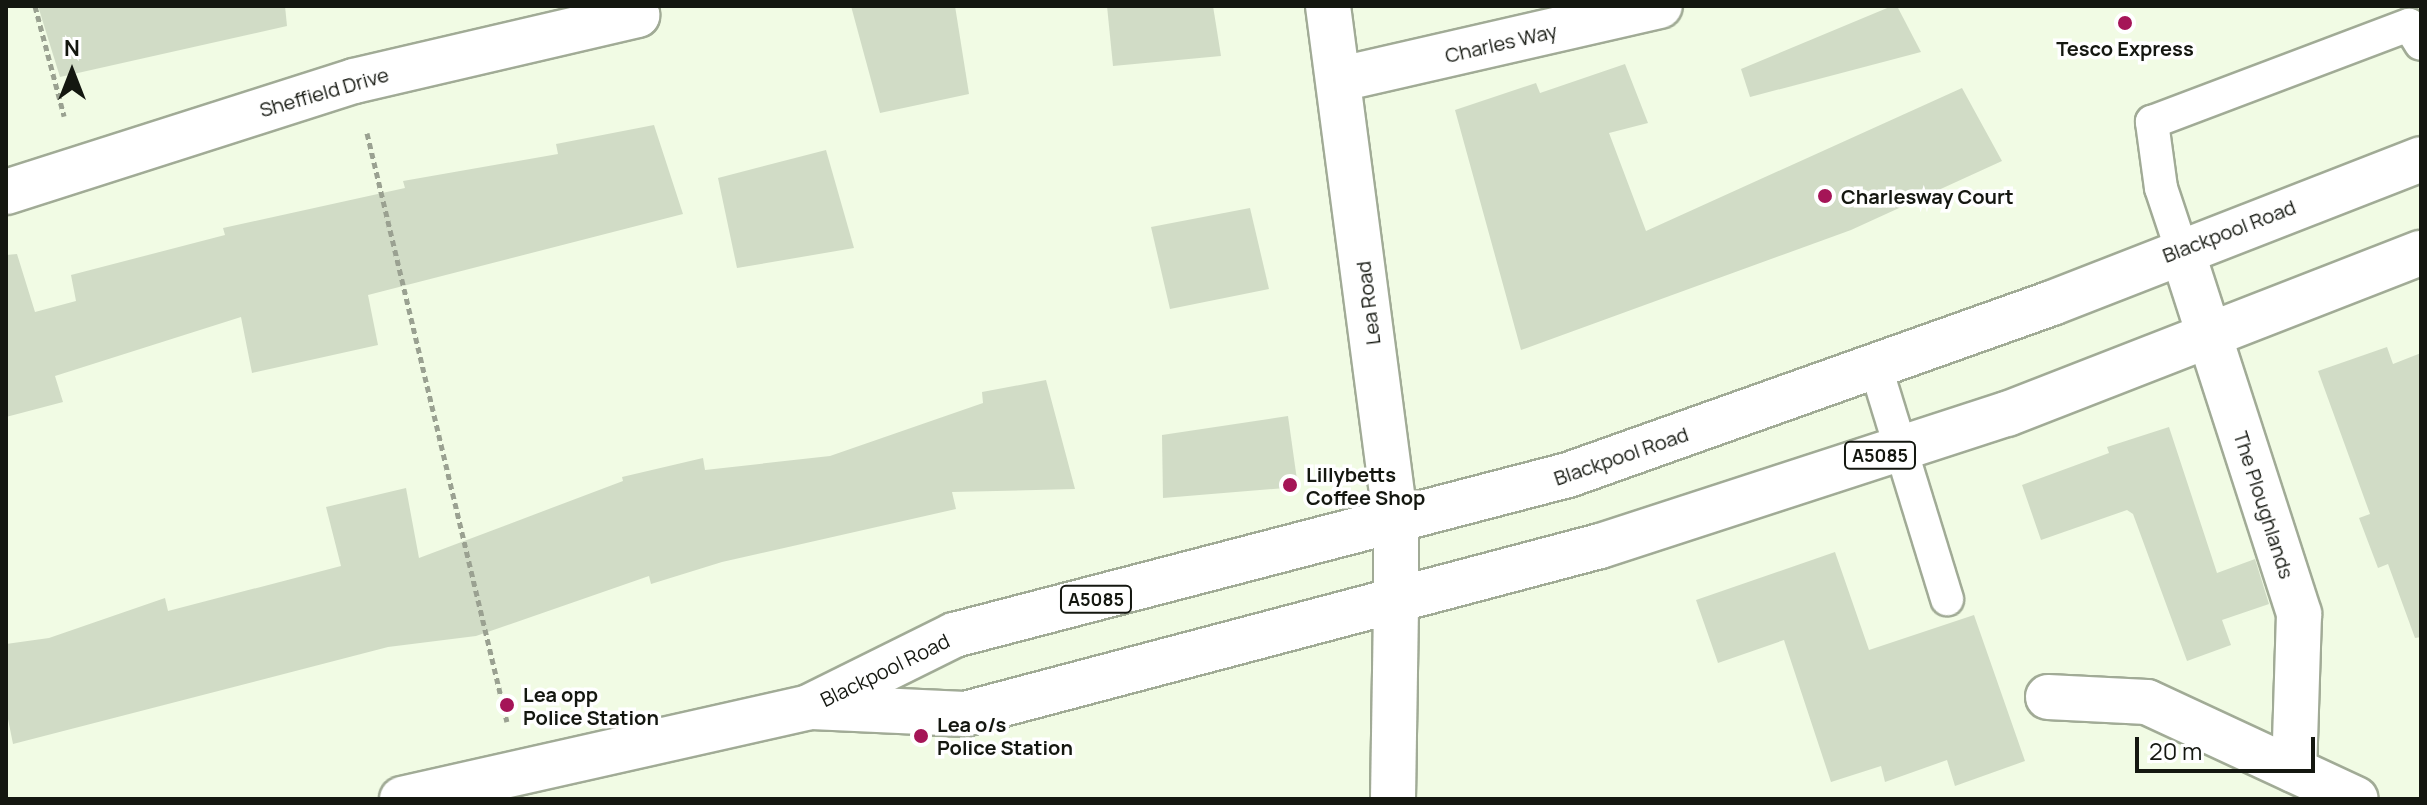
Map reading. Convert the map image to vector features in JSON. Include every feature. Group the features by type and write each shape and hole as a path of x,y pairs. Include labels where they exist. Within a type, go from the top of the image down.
{"main road":[{"name":"Sheffield Drive","path":"6,192 354,81 637,15 633,6"},
{"name":"Lea Road","path":"1328,6 1341,79 1396,524 1393,799"},
{"name":"Charles Way","path":"1341,79 1660,6"},
{"name":"Blackpool Road","path":"402,799 809,707 954,635 1396,524 1568,475 1876,368 2181,248 2421,159"},
{"name":"The Ploughlands","path":"2181,248 2299,614 2294,770"},
{"name":"Blackpool Road","path":"809,707 965,714 1600,546 2007,414 2421,253"},
{"path":"2048,697 2147,702 2356,799"}],"lane":[{"path":"2181,248 2161,188 2152,122 2413,25"},
{"path":"1876,368 1904,447 1947,599"}],"path":[{"path":"35,6 78,167"},
{"path":"354,81 519,771"}],"building":[{"path":"38,6 285,6 287,26 60,77"},
{"path":"851,6 955,6 969,94 880,113"},
{"path":"1107,6 1213,6 1221,56 1113,66"},
{"path":"1897,6 1921,52 1750,97 1741,69"},
{"name":"Charlesway Court","path":"1625,64 1648,123 1609,133 1646,231 1962,88 2002,161 1851,230 1521,350 1455,110 1536,83 1540,93"},
{"path":"654,125 683,214 368,295 378,345 252,373 241,317 55,376 63,402 6,417 6,255 17,254 35,312 76,301 71,275 225,235 223,228 405,188 403,181 558,154 556,144"},
{"path":"826,150 854,248 737,268 718,178"},
{"path":"1250,208 1269,289 1170,309 1151,227"},
{"path":"2387,347 2393,364 2421,353 2421,637 2415,638 2388,564 2378,568 2359,518 2370,514 2318,371"},
{"path":"1046,380 1075,489 952,492 956,509 722,562 651,584 649,576 476,636 388,647 13,744 6,709 6,644 49,638 165,598 168,611 341,566 326,507 406,488 419,558 623,481 622,477 703,458 705,470 830,456 983,403 982,392"},
{"path":"1288,416 1298,487 1163,498 1162,435"},
{"path":"2169,427 2217,573 2255,559 2269,604 2222,620 2231,645 2187,661 2133,514 2127,510 2041,540 2022,485 2109,453 2107,447"},
{"path":"1835,552 1869,650 1974,615 2025,761 1955,786 1947,760 1885,782 1881,766 1831,782 1784,640 1718,663 1696,600"}],"place":[{"name":"Tesco Express","path":"2125,23"},
{"name":"Charlesway Court","path":"1825,196"},
{"name":"Lillybetts Coffee Shop","path":"1290,485"},
{"name":"Lea opp Police Station","path":"507,705"},
{"name":"Lea o/s Police Station","path":"921,736"}]}
